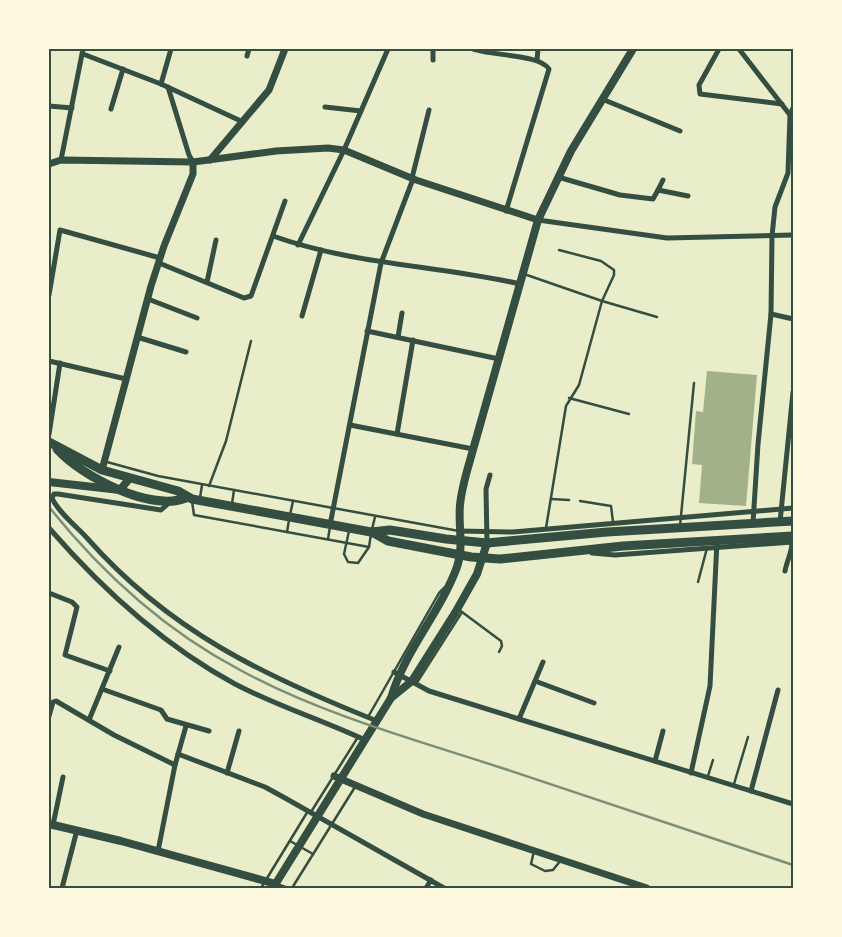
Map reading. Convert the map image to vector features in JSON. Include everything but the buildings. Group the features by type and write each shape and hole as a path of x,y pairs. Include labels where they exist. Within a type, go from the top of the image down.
{"main road":[{"path":"51,825 158,851 263,885 274,886 299,846 313,813 362,738 377,721 391,698 396,673 449,584 460,555 460,506 473,449 538,220 558,177 633,49"},
{"path":"52,445 104,466 129,479 178,492 193,499 231,508 371,532 390,530 460,541 487,543 680,522 753,523 793,521"},
{"path":"52,445 78,468 120,490"},
{"path":"120,490 129,479"},
{"path":"49,482 120,490 170,502 193,499"},
{"path":"371,532 388,541 484,559 622,546 712,545 793,540"},
{"path":"545,538 546,554"},
{"path":"391,698 414,683 460,611 484,559 487,543"},
{"path":"415,640 434,651"}],"street":[{"path":"161,84 171,49"},
{"path":"247,56 250,49"},
{"path":"210,160 273,83 286,49"},
{"path":"298,245 344,150 388,49"},
{"path":"432,60 433,49"},
{"path":"473,49 489,54 537,60 547,66 548,74 506,211"},
{"path":"537,60 538,49"},
{"path":"719,49 699,85 700,94 782,104"},
{"path":"739,49 790,115 791,123 791,173 775,207 772,236 771,314 758,444 753,523"},
{"path":"61,160 83,51 168,87 243,122"},
{"path":"111,109 123,69"},
{"path":"104,466 148,299 160,261 193,174 193,162 189,155 168,87"},
{"path":"602,99 680,132"},
{"path":"49,106 72,108"},
{"path":"325,107 361,112"},
{"path":"790,115 793,108"},
{"path":"330,526 381,263 412,179 430,110"},
{"path":"49,164 61,160 193,162 304,148 344,150 412,179 538,220 667,238 793,235"},
{"path":"558,177 612,193 653,199 663,180"},
{"path":"658,190 688,196"},
{"path":"49,295 60,230 160,261 244,298 251,296 285,201"},
{"path":"273,236 298,245 381,263 466,272 520,284"},
{"path":"207,282 216,240"},
{"path":"302,316 321,250"},
{"path":"148,299 197,318"},
{"path":"398,337 402,312"},
{"path":"771,314 793,319"},
{"path":"367,331 499,359"},
{"path":"137,337 186,352"},
{"path":"397,434 413,340"},
{"path":"49,361 126,379"},
{"path":"49,434 60,364"},
{"path":"780,522 793,392"},
{"path":"350,425 473,449"},
{"path":"487,543 486,488 490,475"},
{"path":"170,502 161,510 56,494 52,498 94,547 124,576 160,608 198,636 263,672 377,721"},
{"path":"460,531 487,532 613,522 680,522 754,511 793,508"},
{"path":"49,528 114,597 177,647 236,684 362,738"},
{"path":"545,538 546,528"},
{"path":"785,571 787,561 792,553 793,540"},
{"path":"690,772 710,686 712,545"},
{"path":"49,593 72,602 77,610 65,654 110,671"},
{"path":"89,720 119,647"},
{"path":"519,719 542,662"},
{"path":"396,673 429,691 793,804"},
{"path":"535,681 594,703"},
{"path":"102,689 161,710 165,718 209,732"},
{"path":"750,791 778,690"},
{"path":"49,715 53,701 56,701 175,765"},
{"path":"158,851 175,765 186,726"},
{"path":"227,773 239,731"},
{"path":"655,761 663,731"},
{"path":"178,754 265,788 313,813 444,888"},
{"path":"51,825 63,776"},
{"path":"337,778 423,814 647,888"},
{"path":"62,888 77,830"},
{"path":"426,888 431,880"}],"lane":[{"path":"546,528 569,398 579,385 602,301 614,275 614,270 601,261 558,250"},
{"path":"523,274 602,301 657,317"},
{"path":"209,486 226,441 251,341"},
{"path":"680,522 694,383"},
{"path":"569,398 629,414"},
{"path":"104,466 460,531"},
{"path":"202,484 193,499 194,515 369,547"},
{"path":"231,508 234,490"},
{"path":"550,499 569,500"},
{"path":"287,532 293,501"},
{"path":"580,501 609,505 613,522"},
{"path":"349,529 344,559 352,564 358,563 369,547 375,517"},
{"path":"328,539 330,526"},
{"path":"698,582 712,545"},
{"path":"460,611 501,641 502,646 499,652"},
{"path":"368,717 396,673"},
{"path":"733,786 748,736"},
{"path":"708,778 713,760"},
{"path":"292,888 356,785"},
{"path":"263,885 290,841 313,813"},
{"path":"290,841 313,854"},
{"path":"534,850 531,864 545,871 553,870 561,859"},
{"path":"274,886 288,888"}],"shaded area":[{"path":"707,371 757,375 746,506 699,503 702,465 692,464 696,411 703,412"}],"railway":[{"path":"49,507 90,554 136,598 186,637 240,670 272,686 370,726 793,865"}]}
